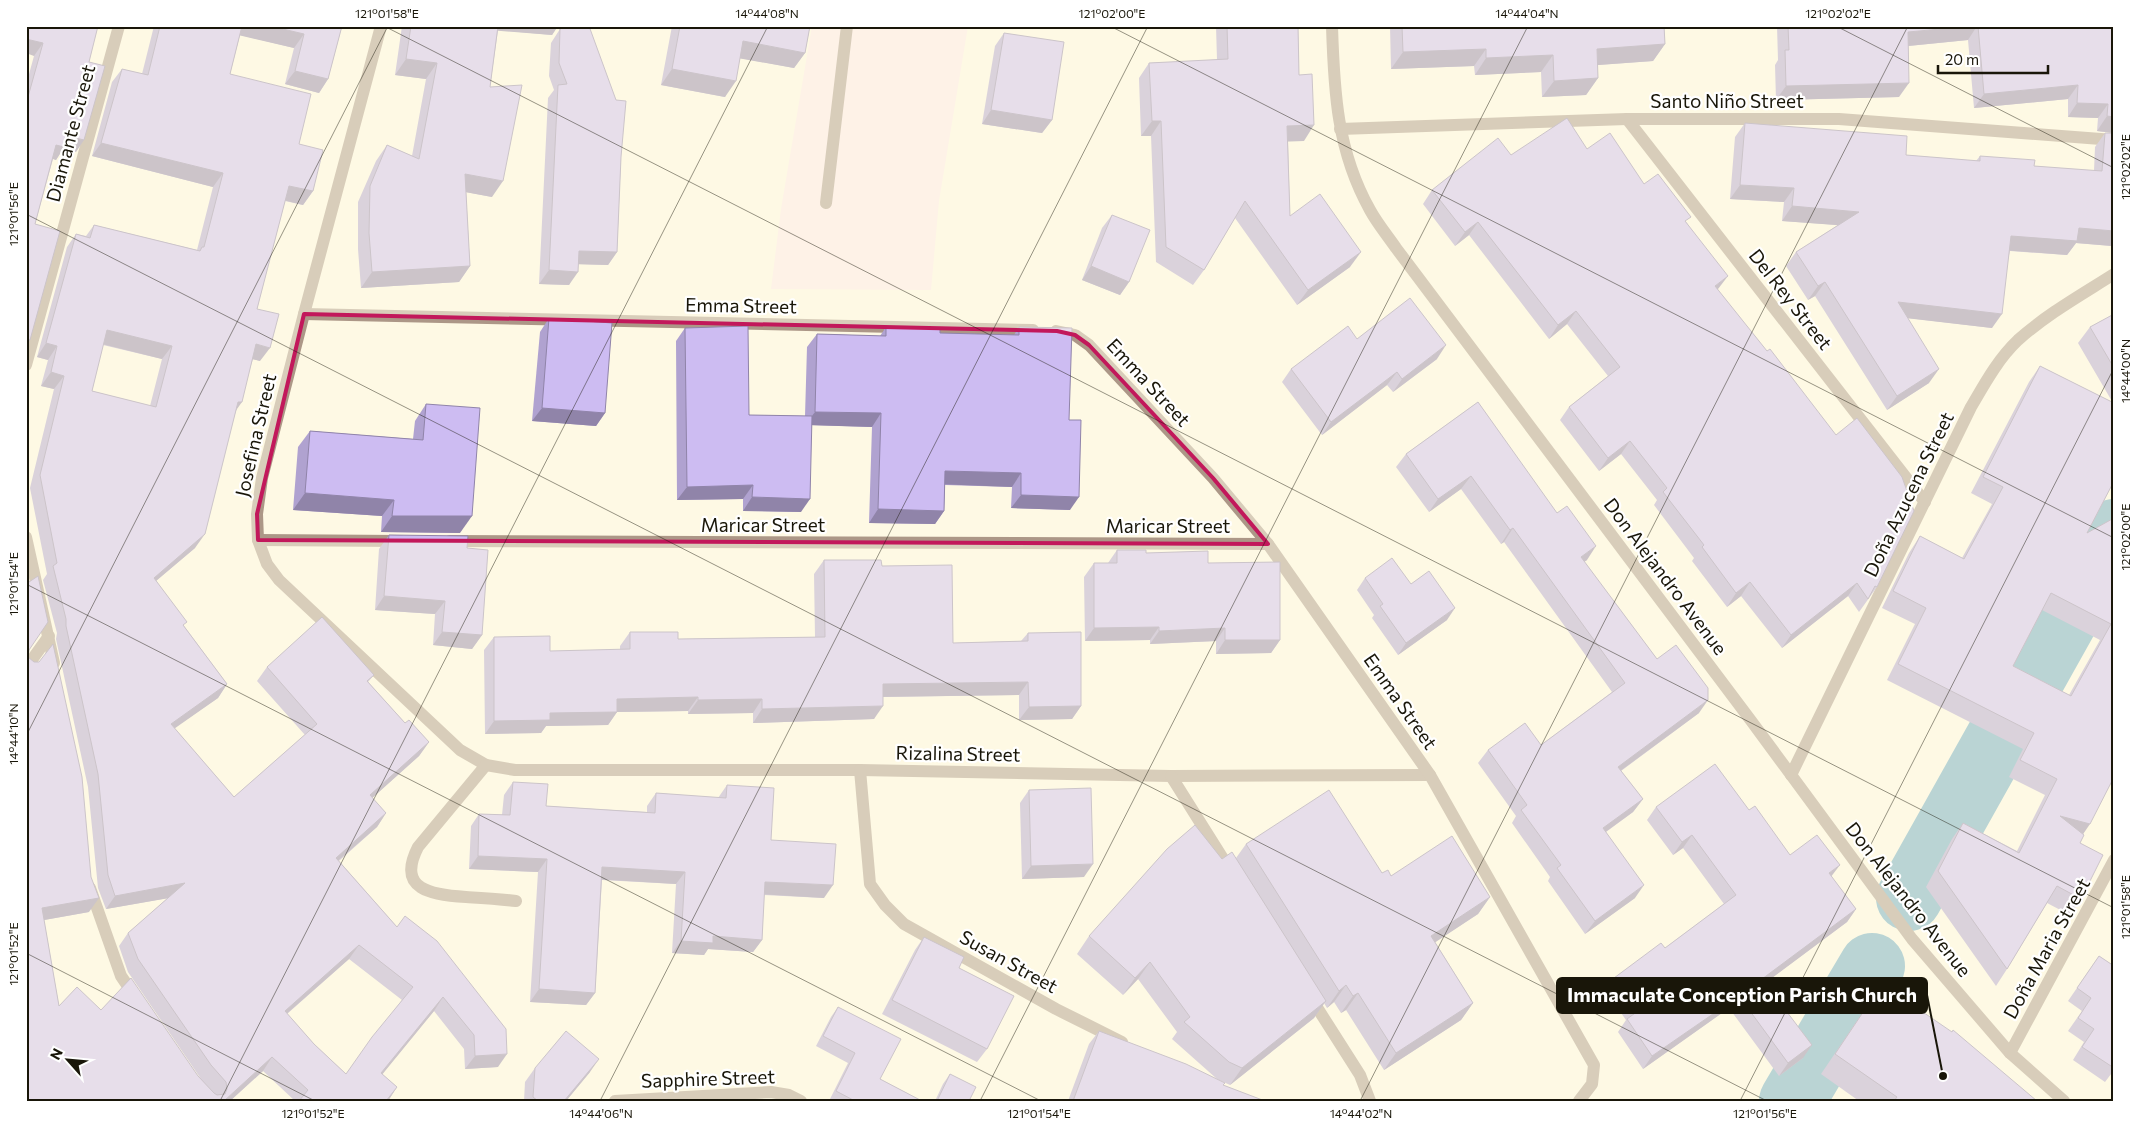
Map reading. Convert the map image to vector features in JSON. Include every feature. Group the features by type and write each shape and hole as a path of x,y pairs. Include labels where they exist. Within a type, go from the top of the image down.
{"street":[{"name":"Diamante Street","path":"26,365 119,26"},
{"name":"Josefina Street","path":"381,26 262,478 257,514 258,540 266,564 300,602 460,750 486,765"},
{"path":"826,203 848,26"},
{"name":"Don Alejandro Avenue","path":"1332,26 1334,86 1340,130 1351,170 1370,210 1396,248 1912,939 2010,1053 2064,1101"},
{"name":"Santo Niño Street","path":"1340,130 1627,119 1839,119 2114,140"},
{"name":"Del Rey Street","path":"1627,119 1925,502"},
{"name":"Doña Azucena Street","path":"1791,775 1971,407 1994,368 2018,341 2045,318 2114,274"},
{"name":"Emma Street","path":"304,314 1057,331 1075,335 1089,345 1213,478 1268,544 1430,775 1594,1065 1592,1084 1579,1101"},
{"path":"26,536 56,674"},
{"path":"258,540 408,541"},
{"name":"Maricar Street","path":"438,541 1268,544"},
{"path":"26,668 48,636"},
{"path":"486,765 418,847 412,858 411,872 415,883 422,890 437,895 516,901"},
{"name":"Rizalina Street","path":"486,765 515,770 860,770 1171,776 1430,775"},
{"name":"Susan Street","path":"860,770 870,884 885,905 904,924 1056,1009 1134,1047"},
{"path":"1171,776 1239,884"},
{"name":"Doña Maria Street","path":"2010,1053 2109,882 2114,860"},
{"path":"88,871 90,890 121,976 142,1007"},
{"path":"1302,984 1360,1075 1370,1101"},
{"name":"Sapphire Street","path":"615,1101 770,1092 789,1095 801,1101"}],"highlighted area":[{"path":"304,314 1057,331 1075,335 1089,345 1213,478 1268,544 258,540 257,514"}],"shaded area":[{"path":"812,26 968,26 939,201 931,290 771,289 781,209"}],"building":[{"path":"26,26 98,26 89,62 105,66 84,140 68,136 64,147 56,145 35,224 60,231 30,340 26,339 26,104 43,43 26,39"},
{"path":"160,26 242,26 230,74 311,94 299,144 323,150 313,191 289,186 257,309 279,314 270,348 256,344 242,402 238,402 205,534 154,578 187,622 183,625 227,684 171,724 234,797 317,724 267,667 322,617 374,675 367,681 405,723 409,720 429,742 370,795 386,813 336,858 397,927 405,916 437,941 506,1029 507,1054 475,1056 474,1035 443,997 381,1073 397,1087 386,1101 299,1101 308,1090 272,1057 224,1101 26,1101 26,772 28,771 26,766 26,584 38,576 48,622 29,650 28,657 34,662 39,662 53,644 82,777 91,877 99,898 42,908 59,1006 77,987 101,1010 131,978 198,1076 217,1095 225,1094 227,1089 226,1082 211,1065 138,959 128,933 185,883 115,896 108,875 98,774 53,566 57,563 40,475 64,376 51,372 57,346 46,343 76,234 90,238 94,225 200,251 204,247 223,173 101,143 122,69 148,75","holes":["107,330 172,346 156,407 92,391","359,945 413,987 372,1037 346,1074 314,1044 285,1011"]},
{"path":"270,26 342,26 328,79 295,71 304,34"},
{"path":"411,26 498,26 490,87 522,85 503,181 465,174 470,266 372,272 369,233 370,186 387,145 419,159 437,63 406,59"},
{"path":"569,26 589,26 616,100 626,101 621,157 617,252 579,251 578,272 549,270 558,85 567,84 559,63 560,29"},
{"path":"680,26 810,26 805,53 743,41 736,81 672,69"},
{"path":"1227,26 1298,26 1299,75 1312,74 1314,125 1287,126 1290,216 1320,194 1361,252 1308,290 1245,201 1204,270 1166,247 1161,121 1152,121 1149,63 1228,59"},
{"path":"1402,26 1664,26 1665,44 1597,49 1598,78 1554,81 1553,55 1486,58 1486,49 1403,52"},
{"path":"1788,26 1973,26 1908,32 1909,83 1786,86 1785,50 1789,50"},
{"path":"1978,26 2114,26 2114,117 2107,116 2108,104 2077,103 2078,85 1984,94"},
{"path":"1004,33 1064,42 1052,120 991,110"},
{"path":"1567,118 1587,149 1610,133 1644,184 1658,174 1691,217 1685,221 1728,276 1715,286 1767,351 1770,349 1836,435 1857,418 1902,477 1914,511 1877,587 1875,586 1868,599 1857,583 1791,635 1750,582 1736,593 1702,547 1704,545 1663,492 1667,488 1630,441 1608,458 1569,407 1620,367 1576,311 1558,325 1478,222 1465,232 1432,190 1498,138 1511,155"},
{"path":"1745,123 1907,136 1906,155 1980,161 1980,156 2035,160 2034,166 2102,171 2105,133 2114,133 2114,231 2079,228 2077,241 2011,236 2002,314 1898,302 1939,369 1897,396 1825,282 1818,286 1796,252 1859,212 1792,206 1794,188 1740,185"},
{"path":"1112,215 1150,230 1129,282 1091,266"},
{"path":"1410,298 1446,345 1402,379 1397,372 1331,422 1291,369 1348,326 1357,339"},
{"path":"2114,314 2114,368 2090,327"},
{"path":"549,318 612,323 605,413 542,408"},
{"path":"748,326 749,415 812,416 810,499 752,497 753,485 687,487 685,328"},
{"path":"886,327 940,328 940,333 1019,335 1019,327 1072,328 1069,420 1081,420 1079,497 1021,495 1021,473 945,471 944,511 878,509 881,413 815,412 817,334 886,336"},
{"path":"2040,366 2114,403 2114,481 2087,533 2114,518 2114,777 2090,824 2060,816 2084,835 2080,843 2103,855 2081,899 2057,886 2007,969 1938,871 1963,823 2019,853 2057,779 2020,760 2034,733 1898,664 1926,608 1893,591 1920,536 1964,559 2003,487 1983,477","holes":["2051,593 2111,624 2071,696 2013,666"]},
{"path":"1478,402 1557,513 1567,506 1596,546 1581,557 1657,659 1676,645 1708,688 1708,700 1618,767 1643,799 1603,828 1644,885 1595,921 1557,868 1561,865 1521,810 1527,805 1488,750 1525,723 1541,745 1625,683 1513,528 1510,530 1471,476 1438,499 1406,454"},
{"path":"426,404 480,408 472,516 392,516 394,500 305,493 310,431 423,440"},
{"path":"389,535 468,536 467,548 488,550 482,635 442,632 445,601 384,596"},
{"path":"1117,550 1146,550 1146,553 1208,551 1208,563 1280,562 1280,640 1225,640 1225,628 1159,631 1159,627 1094,628 1094,563 1117,563"},
{"path":"1392,558 1411,584 1429,571 1455,608 1406,643 1380,606 1383,604 1365,578"},
{"path":"824,560 881,560 882,566 952,565 953,643 1028,641 1028,633 1081,632 1081,706 1029,707 1028,682 883,684 883,706 762,709 762,699 698,700 698,697 617,699 617,712 550,713 550,720 494,721 494,637 550,636 550,651 630,649 630,632 678,632 678,639 825,637"},
{"path":"1715,764 1749,810 1755,806 1790,855 1817,835 1840,865 1829,873 1856,909 1762,979 1812,1045 1788,1063 1739,996 1652,1056 1627,1019 1638,1011 1614,978 1661,943 1665,948 1736,895 1692,835 1682,842 1656,807"},
{"path":"513,782 548,784 546,806 655,813 656,793 726,798 727,785 774,788 771,840 836,844 833,885 765,882 762,940 713,936 713,943 681,941 685,872 602,867 595,993 539,989 547,859 478,856 479,814 510,815"},
{"path":"1091,788 1093,864 1031,866 1029,790"},
{"path":"1329,790 1382,873 1388,870 1391,876 1452,836 1490,897 1431,936 1473,1003 1396,1053 1358,993 1353,996 1346,985 1339,991 1246,844"},
{"path":"1195,825 1222,859 1232,852 1326,1001 1242,1068 1229,1062 1184,1022 1190,1017 1150,962 1135,978 1089,936 1167,849"},
{"path":"924,937 964,957 959,968 1014,996 987,1049 892,1000"},
{"path":"2099,956 2111,964 2114,960 2114,1068 2082,1047 2094,1029 2078,1018 2091,998 2077,988"},
{"path":"1882,984 1952,1032 1953,1030 2037,1101 1894,1101 1897,1097 1835,1054"},
{"path":"838,1007 901,1039 880,1079 922,1101 855,1101 836,1091 855,1053 823,1036"},
{"path":"566,1031 599,1059 564,1101 538,1101 533,1097 535,1068"},
{"path":"1099,1031 1186,1064 1225,1083 1223,1085 1265,1101 1073,1101"},
{"path":"950,1074 976,1087 969,1101 937,1101"}],"waterway":[{"path":"1909,898 2114,532"},
{"path":"1792,1101 1872,966"}],"place":[{"name":"Immaculate Conception Parish Church","path":"1943,1076"}]}
